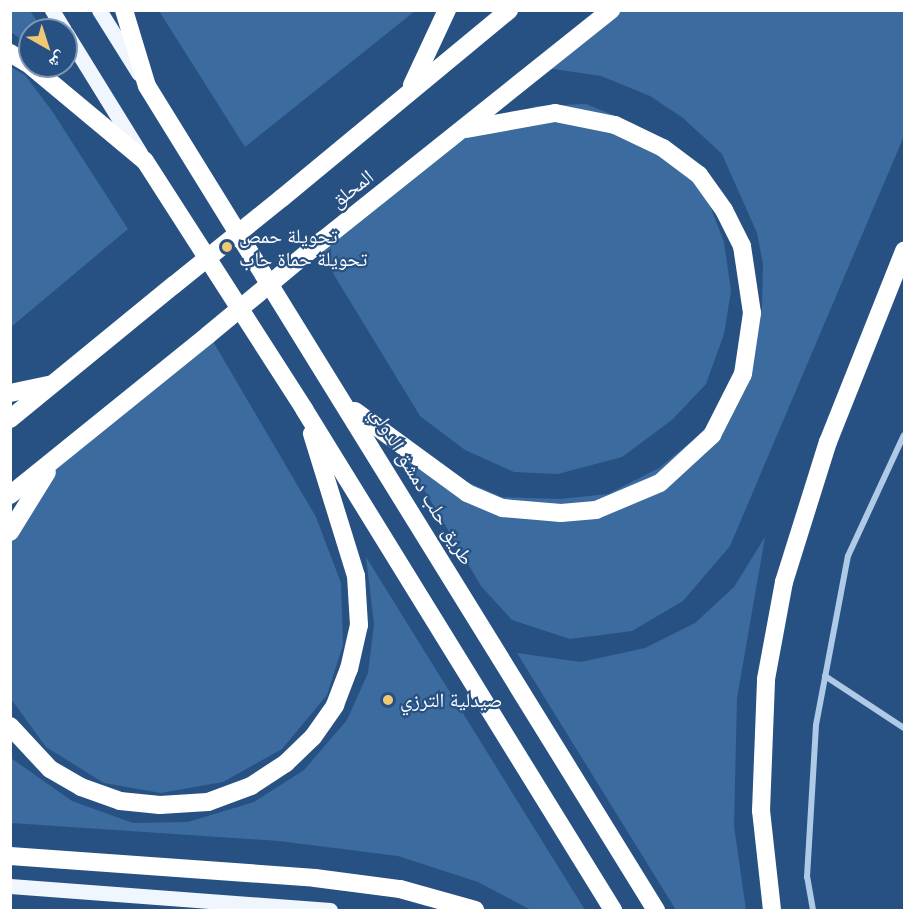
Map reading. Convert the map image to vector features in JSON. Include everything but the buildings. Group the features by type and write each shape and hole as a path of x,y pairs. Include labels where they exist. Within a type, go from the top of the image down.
{"highway":[{"name":"طريق حلب دمشق الدولي","path":"124,10 147,86 347,406 656,910"},
{"path":"410,89 447,10"},
{"name":"المحلق","path":"10,419 509,10"},
{"name":"المحلق","path":"10,495 323,240 466,129 610,10"},
{"path":"45,78 145,161 304,410 613,910"},
{"path":"347,406 467,493 503,508 561,513 596,510 627,500 660,483 712,435 730,405 744,374 752,313 748,280 737,237 724,210 699,175 663,148 615,125 555,113 466,129"},
{"path":"772,910 761,811 766,679 784,582 828,442 904,251"},
{"path":"10,393 51,385"},
{"path":"10,726 50,769 81,787 120,801 160,806 208,802 251,786 286,763 313,737 335,705 349,669 358,625 356,576 304,410"},
{"path":"10,532 54,459"},
{"path":"10,856 315,878 400,889 475,910"}],"main road":[{"path":"99,10 147,86"},
{"path":"78,53 145,161"},
{"path":"10,886 330,910"}],"street":[{"path":"813,910 808,866 816,725 825,676 848,556 904,435"},
{"path":"825,676 904,728"}],"shaded area":[{"path":"11,10 30,11 35,18 18,18 18,37 11,32"},
{"path":"159,11 415,11 245,147"},
{"path":"608,11 904,11 904,136 730,546 683,601 632,631 570,639 512,620 481,586 403,454 502,497 560,499 608,494 659,468 703,432 732,392 752,351 762,308 763,264 757,233 722,154 683,118 650,96 601,76 540,67"},
{"path":"11,67 18,71 18,78 27,78 52,111 128,229 11,327"},
{"path":"586,104 635,124 677,154 707,198 724,242 731,291 724,334 706,384 672,420 622,457 558,474 514,472 465,450 420,416 317,247 438,151 536,106"},
{"path":"211,338 316,517 341,583 343,645 327,695 282,749 223,782 161,793 104,783 46,747 11,699 10,518 41,478"},
{"path":"765,537 737,698 734,826 746,910 676,910 517,653 581,662 645,648 695,623 734,587"},
{"path":"366,557 585,910 531,910 478,882 398,856 279,841 11,823 11,758 72,801 133,823 188,822 254,802 304,770 347,720 368,673 374,624"}],"place":[{"name":"تحويلة حمص تحويلة حماة حاب","path":"227,247"},
{"name":"صيدلية الترزي","path":"388,700"}]}
